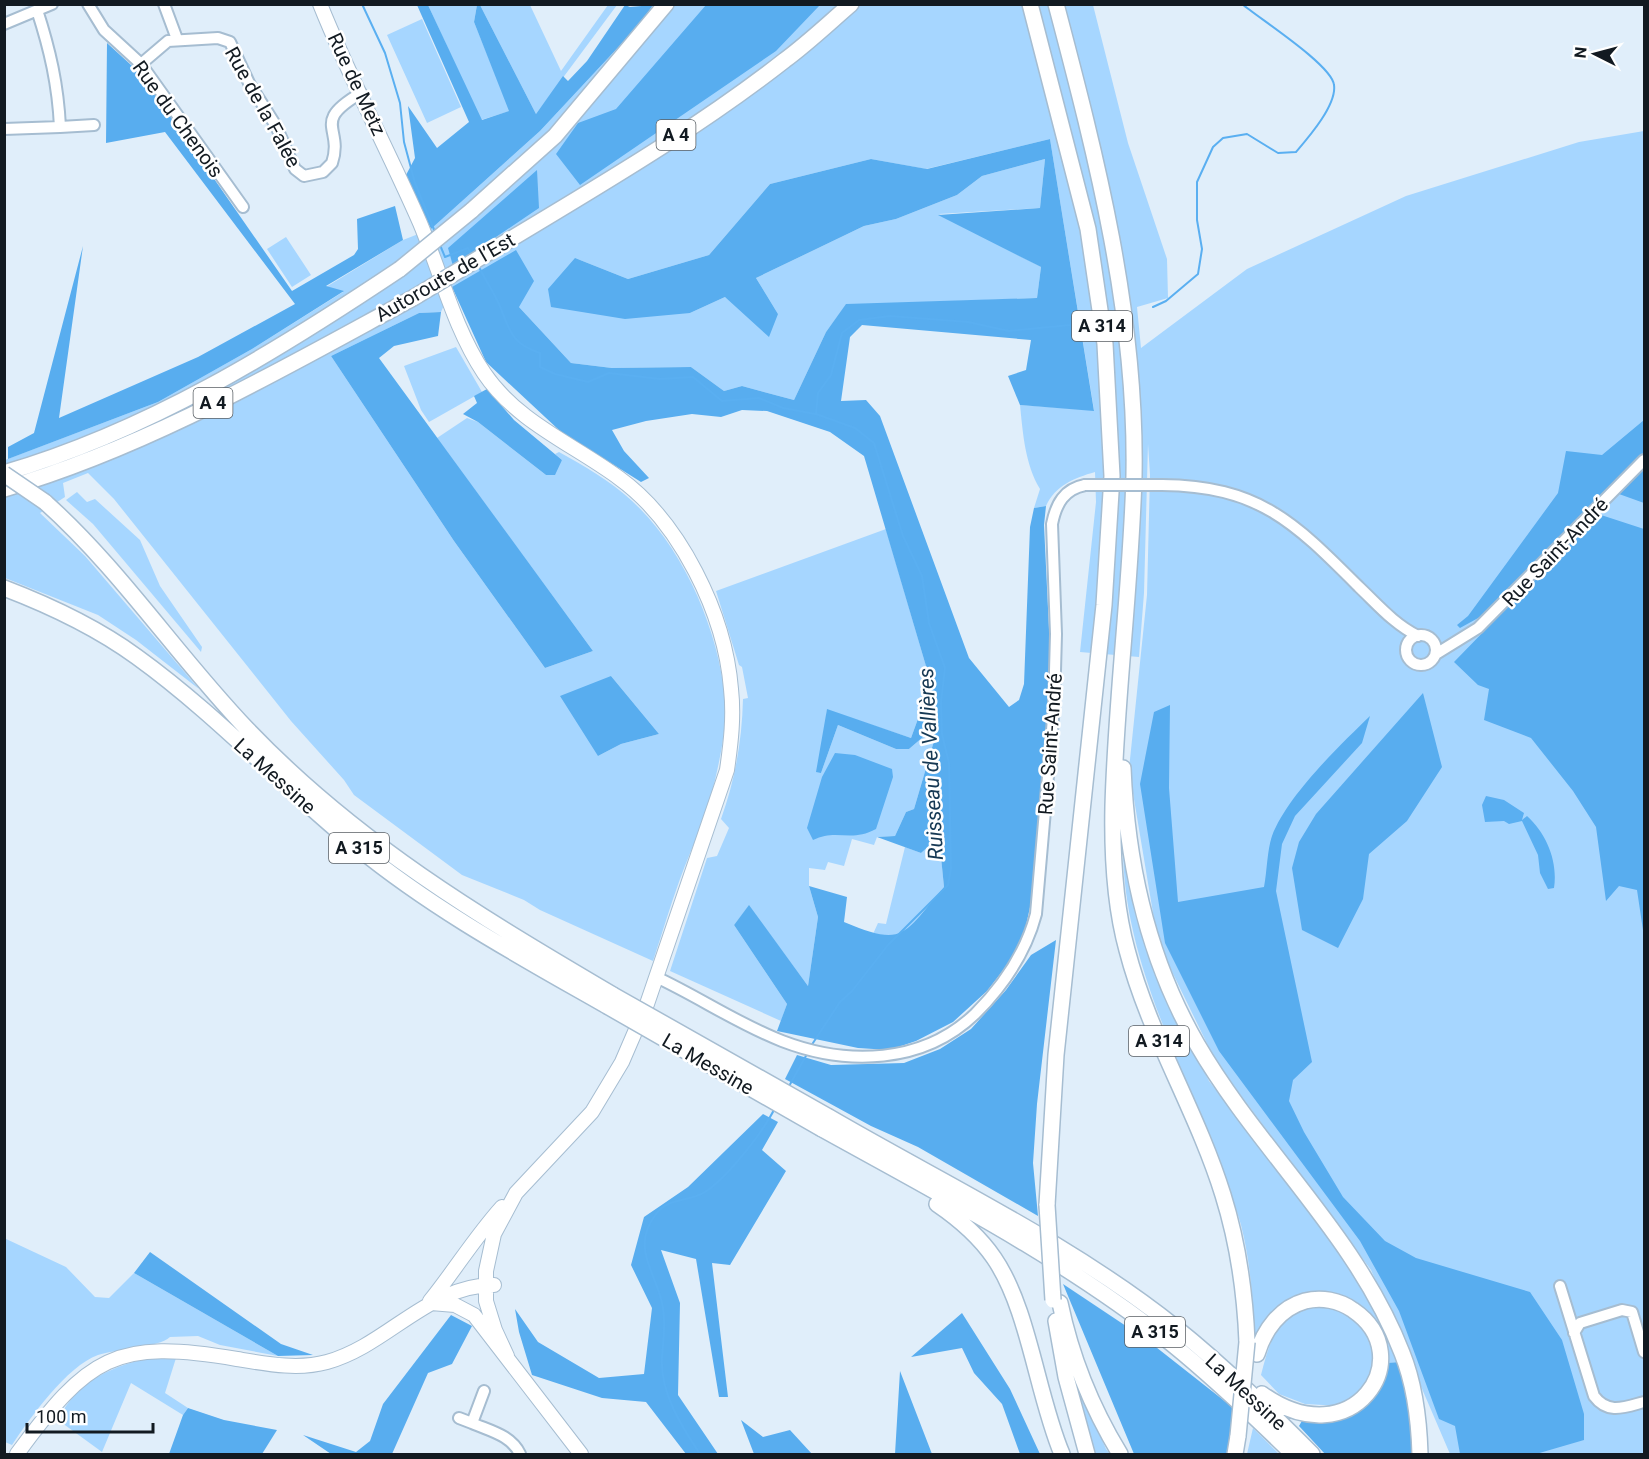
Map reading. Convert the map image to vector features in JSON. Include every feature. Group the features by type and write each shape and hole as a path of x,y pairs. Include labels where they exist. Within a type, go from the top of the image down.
{"highway":[{"name":"Autoroute de l’Est","path":"4,474 151,417 259,361 400,269 471,211 555,136 666,4"},
{"name":"Autoroute de l’Est","path":"4,489 31,481 146,435 268,376 412,298 614,176 730,100 785,60 851,4"},
{"name":"A 314","path":"1030,4 1088,229 1105,344 1112,476 1104,605 1051,1125 1049,1207 1057,1301 1066,1377 1087,1455"},
{"name":"A 314","path":"1056,4 1086,118 1111,227 1126,331 1134,475 1117,731 1113,845 1119,917 1127,950 1150,1018 1222,1193 1244,1287 1252,1348 1239,1447"},
{"name":"La Messine","path":"4,474 45,502 69,524 117,577 220,700 308,788 392,857 483,919 610,1000"},
{"name":"La Messine","path":"4,588 52,606 136,656 198,706 273,775 385,868 476,931 610,1000 825,1123 1061,1249 1176,1328 1269,1411 1312,1455"},
{"path":"1117,731 1123,760 1125,817 1135,879 1153,950 1167,984 1188,1027 1215,1073 1338,1239 1386,1317 1410,1378 1416,1404 1420,1455"},
{"name":"La Messine","path":"825,1123 872,1156 1059,1265 1127,1311 1215,1380 1293,1455"},
{"path":"872,1156 964,1224 994,1258 1014,1298 1040,1390 1062,1455"},
{"path":"1176,1328 1270,1400 1288,1411 1309,1417 1340,1415 1355,1407 1370,1393 1380,1366 1379,1345 1366,1320 1344,1304 1320,1299 1302,1302 1282,1313 1252,1348"},
{"path":"1057,1301 1095,1408 1120,1455"}],"main road":[{"name":"Rue de Metz","path":"320,4 394,164 462,334 484,373 538,426 619,477 648,502 681,546 695,572 720,636 729,668 733,709 727,770 656,977 635,1033 611,1083 592,1112 553,1156"},
{"path":"429,1303 449,1278 476,1236 553,1156"},
{"path":"490,1285 507,1225 553,1156"},
{"path":"510,1359 490,1315 488,1258 495,1233 516,1193"},
{"path":"17,1455 46,1415 72,1386 94,1369 117,1358 142,1352 170,1350 284,1365 325,1362 351,1354 383,1336 429,1303 460,1289 490,1285"},
{"path":"429,1303 455,1305 469,1312 510,1359 581,1455"}],"street":[{"path":"4,24 52,4"},
{"name":"Rue du Chenois","path":"88,4 104,30 141,64 243,207"},
{"path":"141,64 168,41 177,39 164,4"},
{"path":"37,10 54,64 60,127"},
{"name":"Rue de la Falée","path":"177,39 218,38 230,42 249,83 276,126 295,169 304,176 323,172 332,163 332,119 338,108 361,93"},
{"path":"4,129 94,125"},
{"name":"Rue Saint-André","path":"1436,654 1479,628 1514,596 1644,460"},
{"name":"Rue Saint-André","path":"656,977 736,1020 794,1045 863,1057 885,1057 937,1041 967,1022 990,998 1031,936 1040,887 1054,707 1056,633 1052,524 1054,511 1065,495 1076,486 1162,485 1213,488 1241,496 1272,510 1312,540 1397,625 1418,636"},
{"name":"Rue Saint-André","path":"1397,625 1407,648"},
{"path":"1432,640 1436,654 1429,663 1418,665 1409,659 1407,648 1411,640 1418,636 1432,640 1462,639"},
{"path":"1560,1286 1594,1396 1599,1402 1616,1409 1644,1402"},
{"path":"1574,1334 1580,1323 1622,1310 1632,1312 1644,1352"},
{"path":"472,1424 484,1390"},
{"path":"459,1418 505,1437 514,1443 520,1455"}],"shaded area":[{"path":"417,5 428,5 482,120 509,111 474,22 477,5 480,5 536,114 563,76 568,81 587,61 625,5 630,7 653,5 639,25 540,131 431,229 406,175 415,158 408,106 437,148 469,122"},
{"path":"428,5 477,5 474,22 510,111 481,120"},
{"path":"480,5 530,5 561,71 608,5 617,5 536,114"},
{"path":"653,5 1093,5 1128,143 1167,259 1168,298 1137,307 1141,348 1247,269 1406,196 1579,142 1644,131 1644,1454 1450,1454 1371,1270 1216,1062 1158,943 1129,769 1147,595 1150,475 1148,444 1144,593 1139,657 1080,652 1096,502 1095,472 1066,484 1054,493 1046,506 1034,508 1040,489 1031,469 1024,438 1020,405 1094,410 1050,139 926,169 871,159 770,184 709,255 628,279 575,258 690,313 725,297 778,314 756,278 864,226 896,219 957,195 982,176 1045,159 1040,208 939,214 1041,267 1037,298 846,305 826,332 794,400 742,386 724,391 691,367 612,368 571,363 519,307 452,287 441,312 419,313 331,356 454,541 545,668 593,651 437,438 467,418 478,422 546,475 562,460 555,454 559,452 605,480 631,500 650,519 682,565 695,590 715,644 725,698 725,719 712,793 676,889 653,961 540,910 524,900 462,875 354,795 344,780 291,721 114,499 88,473 63,483 65,497 40,513 85,556 199,689 136,640 98,615 5,578 5,460 158,402 252,349 343,292 326,287 403,240 431,229 540,131 639,25","holes":["611,676 659,734 621,744 598,756"]},
{"path":"706,5 820,5 776,51 580,185 556,154 578,123 616,109"},
{"path":"422,19 461,107 427,123 387,35"},
{"path":"107,43 142,75 292,291 354,255 358,249 357,219 395,206 403,240 326,286 344,291 252,349 158,402 8,459 8,447 34,433 83,246 59,418 198,357 295,304 165,132 106,143"},
{"path":"1050,139 1094,411 1020,405 1008,376 1026,370 1031,340 862,325 850,337 841,401 866,400 880,416 969,658 1009,707 1019,700 1024,684 1030,527 1034,508 1046,506 1044,525 1050,650 1047,716 1032,898 1025,930 1011,960 987,991 953,1022 916,1041 889,1050 858,1048 777,1031 787,1004 734,925 749,905 808,986 818,917 809,886 847,897 844,922 864,930 892,935 911,926 944,887 939,837 921,853 877,837 895,836 906,812 914,809 934,741 923,737 909,749 896,749 838,725 821,773 816,772 827,709 911,738 931,683 864,456 830,432 767,411 742,410 721,417 692,414 646,421 612,430 624,451 649,478 641,482 560,431 486,362 452,287 516,250 534,281 519,307 571,363 612,368 691,367 724,391 742,386 794,400 826,332 846,304 1037,298 1041,267 938,215 1040,208 1045,159 982,176 957,195 896,219 864,226 756,278 778,314 769,337 725,297 690,313 625,319 551,307 548,289 575,258 628,279 709,255 770,184 871,159 927,169"},
{"path":"537,170 539,208 453,266 448,248"},
{"path":"286,237 311,275 292,287 267,249"},
{"path":"441,312 438,336 394,346 379,358 593,651 545,668 454,541 331,356 419,313"},
{"path":"456,347 482,392 429,422 421,410 404,366"},
{"path":"487,389 514,420 562,460 555,475 546,475 478,422 463,414 477,403 474,396"},
{"path":"1644,420 1644,454 1489,612 1460,628 1457,625 1468,616 1558,493 1566,451 1602,455"},
{"path":"1644,468 1644,503 1619,494"},
{"path":"77,492 87,502 95,499 140,540 160,586 202,647 201,652 93,524 66,500"},
{"path":"1598,514 1644,529 1644,937 1637,890 1619,886 1606,901 1596,827 1573,791 1531,738 1484,720 1489,689 1478,685 1454,662"},
{"path":"886,529 931,683 911,738 827,710 821,773 838,725 896,749 909,749 923,737 934,741 914,809 906,812 895,836 877,837 874,845 852,839 844,866 828,862 825,870 809,868 809,886 818,917 808,986 749,906 734,925 787,1004 781,1021 670,971 707,858 717,856 729,828 721,819 737,760 743,699 748,698 742,667 739,665 716,591"},
{"path":"611,676 659,734 621,744 598,756 560,696"},
{"path":"1423,693 1442,767 1407,821 1369,854 1363,899 1338,948 1302,930 1292,868 1299,842 1316,814"},
{"path":"1170,705 1169,788 1178,902 1264,887 1270,842 1279,821 1301,788 1370,716 1362,743 1295,816 1282,844 1276,891 1312,1062 1293,1080 1289,1101 1304,1132 1343,1197 1385,1241 1416,1258 1530,1292 1562,1340 1584,1414 1584,1440 1536,1454 1460,1454 1455,1426 1439,1419 1399,1311 1360,1241 1219,1051 1165,943 1140,784 1154,712"},
{"path":"835,753 855,755 892,769 893,777 876,829 859,835 829,835 813,840 807,828 822,777"},
{"path":"1486,796 1504,800 1524,813 1522,820 1527,816 1540,831 1550,849 1554,868 1554,888 1548,889 1540,873 1538,855 1522,821 1509,824 1504,821 1485,822 1482,805"},
{"path":"939,836 944,887 908,930 891,937 873,934 878,923 886,924 905,847 921,853"},
{"path":"1123,847 1155,975 1209,1081 1320,1222 1361,1284 1400,1362 1386,1363 1375,1328 1362,1310 1342,1301 1307,1295 1255,1343 1249,1269 1241,1225 1144,971 1133,931 1126,889"},
{"path":"1056,940 1037,1104 1033,1163 1038,1216 918,1147 871,1126 785,1079 797,1055 831,1065 904,1063 940,1049 971,1029 1006,990 1031,955"},
{"path":"763,1114 778,1122 762,1150 786,1171 730,1265 712,1263 728,1397 719,1397 696,1259 661,1250 680,1303 678,1395 718,1454 686,1454 646,1402 602,1398 532,1375 519,1332 515,1309 538,1342 599,1378 644,1374 652,1308 631,1265 644,1217 688,1187"},
{"path":"4,1238 66,1267 95,1297 109,1298 134,1273 278,1356 220,1345 198,1336 170,1337 156,1344 98,1355 86,1361 62,1381 12,1445 5,1442"},
{"path":"150,1252 281,1344 313,1355 278,1356 134,1273"},
{"path":"1063,1284 1147,1340 1236,1410 1230,1454 1134,1454"},
{"path":"1320,1304 1351,1315 1365,1329 1372,1343 1373,1375 1364,1390 1341,1406 1305,1404 1279,1394 1261,1375 1268,1349 1278,1329 1294,1314"},
{"path":"962,1313 1010,1389 1040,1454 1020,1454 1002,1404 974,1373 962,1348 911,1357"},
{"path":"451,1315 472,1326 452,1364 428,1373 392,1454 331,1454 303,1435 356,1452 370,1441 383,1404"},
{"path":"155,1357 176,1358 165,1393 188,1408 183,1415 131,1383 102,1452 58,1420 75,1394 98,1376 140,1360"},
{"path":"1400,1362 1413,1411 1415,1454 1325,1454 1299,1426 1303,1419 1325,1421 1348,1416 1358,1411 1375,1396 1386,1363"},
{"path":"900,1371 932,1454 895,1454"},
{"path":"1075,1376 1106,1449 1110,1454 1094,1454"},
{"path":"188,1408 224,1420 277,1430 262,1454 169,1454 183,1415"},
{"path":"741,1420 763,1437 790,1430 812,1454 754,1454"},
{"path":"1253,1428 1279,1454 1247,1454"}],"waterway":[{"path":"362,4 385,53 400,103 404,142 415,183 435,232"},
{"name":"Ruisseau de Vallières","path":"1153,307 1166,301 1198,274 1202,249 1197,220 1197,182 1213,147 1223,138 1247,134 1278,153 1296,152 1321,121 1334,93 1334,85 1330,76 1321,66 1242,4"},
{"path":"440,245 445,257 468,248 472,255"},
{"path":"478,265 497,299 512,334 522,345 540,353 540,367 555,374 588,382 609,373 660,379 693,377 722,401 759,398 783,408 815,414"},
{"name":"Ruisseau de Vallières","path":"811,1046 840,1002 852,991 888,945 948,885 951,869 949,763 942,734 941,702 945,668 929,623 922,576 903,536 874,443 855,428 816,414 818,393 831,375 842,333 859,320 890,316 968,322 1009,331 1070,325"},
{"name":"Ruisseau de Vallières","path":"788,1088 807,1054"},
{"name":"Ruisseau de Vallières","path":"700,1454 668,1397 662,1371 663,1308 645,1250 645,1239 648,1227 661,1209 673,1202 705,1192 724,1176 754,1141 775,1108"}]}
